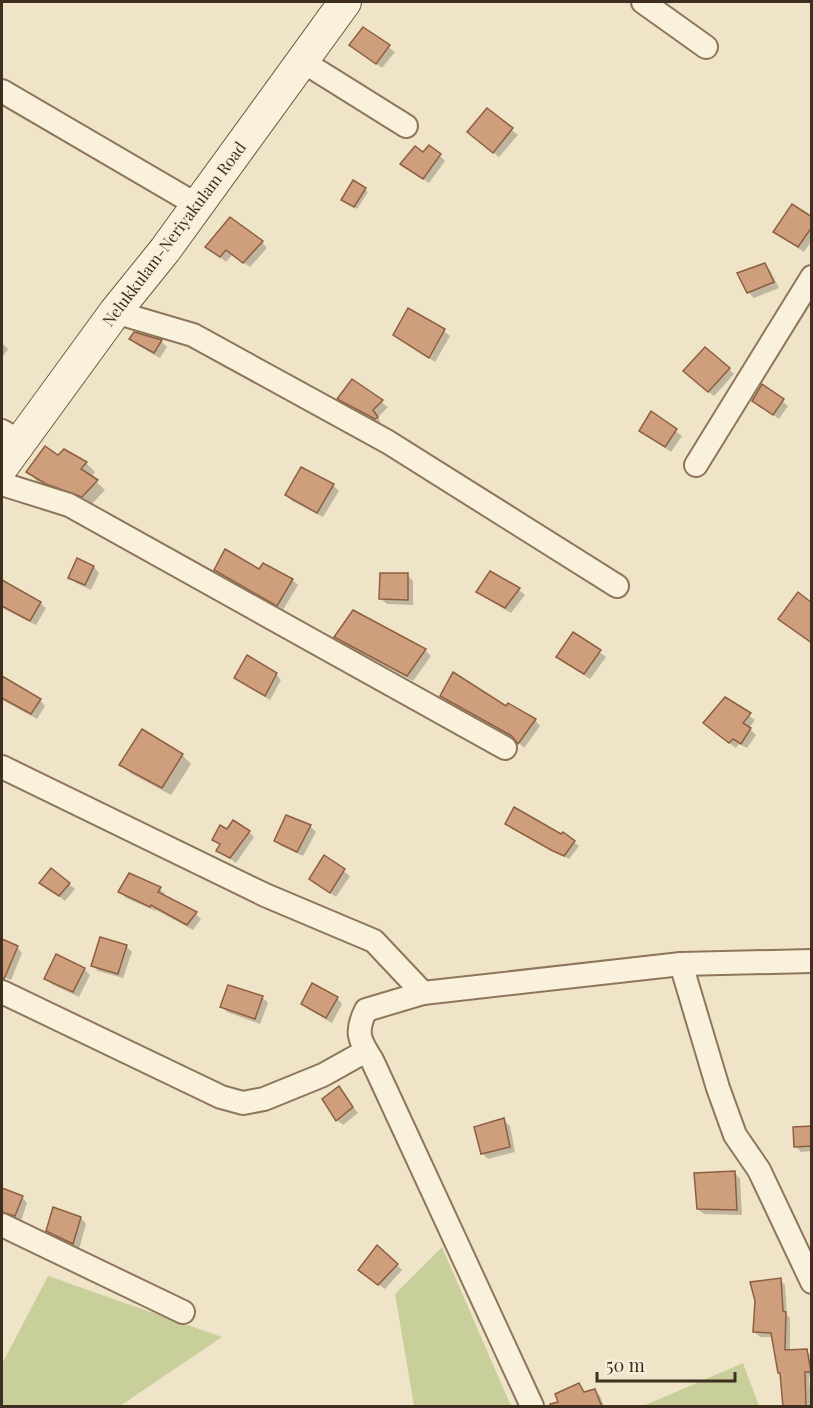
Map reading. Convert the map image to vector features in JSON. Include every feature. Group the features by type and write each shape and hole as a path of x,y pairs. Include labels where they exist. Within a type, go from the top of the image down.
{"main road":[{"name":"Nelukkulam-Neriyakulam Road","path":"2,467 11,436 115,312 197,205 345,2"}],"street":[{"path":"643,2 706,47"},
{"path":"302,61 406,126"},
{"path":"2,91 197,205"},
{"path":"696,465 812,278"},
{"path":"115,312 193,336 214,347 388,442 617,586"},
{"path":"2,484 69,505 505,747"},
{"path":"2,767 265,895 374,941 423,993"},
{"path":"532,1407 359,1036 358,1029 366,1010 423,993 681,964 812,962"},
{"path":"681,964 717,1088 735,1136 759,1170 812,1282"},
{"path":"2,992 221,1097 243,1103 264,1099 323,1075 366,1051"},
{"path":"2,1225 183,1312"}],"green space":[{"path":"442,1247 511,1406 414,1406 395,1294"},
{"path":"48,1276 222,1337 120,1406 2,1406 2,1364"},
{"path":"743,1363 759,1406 643,1406"}],"building":[{"path":"363,27 390,45 376,64 349,45"},
{"path":"487,108 513,128 493,153 467,132"},
{"path":"429,145 441,154 423,179 400,164 415,146 423,152"},
{"path":"353,180 366,188 354,207 341,200"},
{"path":"792,204 812,217 812,227 798,247 773,232"},
{"path":"230,217 263,241 243,263 226,250 220,257 205,247"},
{"path":"765,263 774,282 747,293 737,273"},
{"path":"408,308 445,329 429,358 393,335"},
{"path":"134,332 162,340 154,353 129,339"},
{"path":"705,347 730,368 708,392 683,371"},
{"path":"352,379 383,400 373,410 378,417 375,419 337,399"},
{"path":"762,384 784,399 773,415 752,401"},
{"path":"651,411 677,429 665,447 639,431"},
{"path":"45,446 58,455 64,449 87,462 81,469 98,480 82,497 46,484 26,472"},
{"path":"301,467 334,484 317,513 285,495"},
{"path":"225,549 259,569 263,563 293,579 277,606 214,570"},
{"path":"77,558 94,566 85,585 68,578"},
{"path":"490,571 520,588 505,608 476,592"},
{"path":"380,573 408,573 408,600 379,599"},
{"path":"2,580 41,602 30,621 2,606"},
{"path":"798,592 812,603 812,643 778,619"},
{"path":"353,610 426,649 407,676 334,637"},
{"path":"573,632 601,650 584,674 556,657"},
{"path":"247,655 277,673 265,696 234,678"},
{"path":"453,672 506,706 508,703 536,719 518,744 512,736 440,696"},
{"path":"2,676 41,699 31,714 2,698"},
{"path":"725,697 751,713 743,723 751,728 741,744 733,739 729,743 703,723"},
{"path":"142,729 183,754 162,788 119,765"},
{"path":"514,807 561,834 563,832 575,841 564,856 505,824"},
{"path":"286,815 311,825 297,852 274,841"},
{"path":"233,820 250,831 230,858 216,851 220,844 212,840 220,825 227,829"},
{"path":"324,855 345,869 330,893 309,879"},
{"path":"51,868 70,883 59,896 39,883"},
{"path":"129,873 161,887 158,892 197,912 187,925 151,905 150,907 118,892"},
{"path":"100,937 127,945 118,974 91,966"},
{"path":"2,939 18,946 4,979 2,979"},
{"path":"56,954 85,968 73,992 44,979"},
{"path":"312,983 338,997 326,1018 301,1004"},
{"path":"228,985 263,996 255,1019 220,1007"},
{"path":"339,1086 353,1107 336,1121 322,1099"},
{"path":"504,1118 510,1147 481,1154 474,1127"},
{"path":"812,1126 812,1146 794,1147 793,1127"},
{"path":"735,1171 737,1210 697,1209 694,1173"},
{"path":"2,1188 23,1196 15,1216 2,1212"},
{"path":"53,1207 81,1217 73,1244 46,1231"},
{"path":"377,1245 398,1264 378,1285 358,1270"},
{"path":"781,1278 783,1311 786,1312 785,1350 807,1349 811,1372 805,1372 806,1407 783,1407 780,1373 778,1373 771,1333 753,1332 755,1301 750,1282"},
{"path":"579,1383 584,1392 595,1389 602,1407 551,1407 550,1404 558,1402 555,1394"}]}
